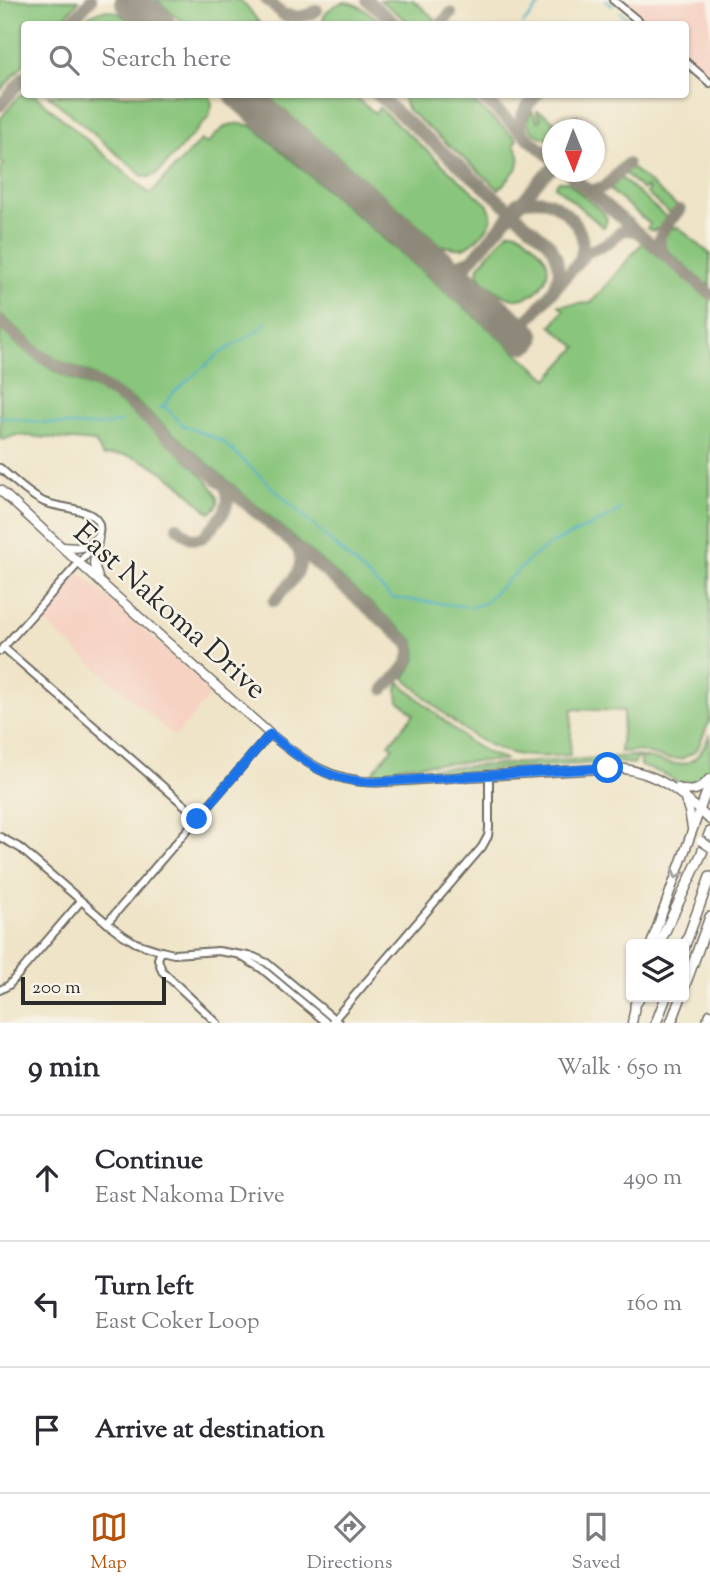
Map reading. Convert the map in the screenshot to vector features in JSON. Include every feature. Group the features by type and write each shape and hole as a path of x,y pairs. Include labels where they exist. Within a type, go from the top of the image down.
{"highway":[{"path":"661,939 710,832"},
{"path":"687,939 710,877"},
{"path":"689,974 710,917"},
{"path":"656,1023 664,1002"},
{"path":"671,1023 679,1002"}],"main road":[{"name":"East Nakoma Drive","path":"0,490 270,734 309,764 330,775 353,781 376,782 619,768 650,775 671,786 709,820"},
{"path":"61,547 84,548 98,538"},
{"path":"98,538 94,564 99,581"},
{"path":"671,786 696,790 710,780"},
{"path":"653,939 710,780"},
{"path":"682,795 691,816 691,834"},
{"path":"687,847 696,841 710,846"},
{"path":"632,1023 636,1002"},
{"path":"705,1023 710,1014"}],"street":[{"path":"613,0 638,21"},
{"path":"689,65 710,83"},
{"path":"0,468 37,498 89,513 97,521 99,533 79,563 2,649 198,817"},
{"path":"107,923 270,734"},
{"path":"0,837 20,848 107,923 136,943 174,954 218,951 254,957 267,963 333,1022 482,847 489,828 489,775"},
{"path":"0,990 9,985 82,901"},
{"path":"161,951 158,959 162,971 217,1023"}],"shaded area":[{"path":"618,0 710,0 710,78 689,60 689,21 643,21"},
{"path":"78,571 213,692 175,737 41,619"}],"green space":[{"path":"0,0 78,0 62,21 21,21 21,67 0,91"},
{"path":"156,0 240,0 258,21 181,21"},
{"path":"380,0 413,0 435,19 407,21"},
{"path":"351,3 379,21 323,21 329,9"},
{"path":"108,10 130,21 84,21 90,15"},
{"path":"19,96 38,98 150,194 201,140 207,144 231,124 252,126 548,379 577,347 551,326 564,310 559,305 591,303 643,242 710,300 710,720 698,748 681,759 668,759 638,751 620,752 624,711 572,709 570,755 521,755 488,745 473,736 404,678 416,655 413,640 134,400 93,375 57,360 0,314 0,169 4,164 0,161 0,119"},
{"path":"52,98 211,98 212,105 208,118 157,174 143,176"},
{"path":"356,98 375,113 379,108 488,205 491,221 467,247 441,245 271,99"},
{"path":"402,98 469,98 517,139 514,144 519,157 517,168 499,189 408,110"},
{"path":"532,111 538,121 541,118 537,111 551,119 542,119 542,137 532,131 529,116"},
{"path":"629,167 678,207 673,212 667,211 646,193 649,190 646,187 643,190 624,173"},
{"path":"620,177 667,218 660,228 652,231 647,228 650,224 611,191"},
{"path":"558,182 568,182 604,214 607,219 605,226 603,227 555,186"},
{"path":"674,227 679,228 710,254 710,288 664,247 665,235"},
{"path":"508,232 521,234 543,254 548,270 539,288 522,299 502,295 478,273 479,266"},
{"path":"0,329 44,365 105,393 131,412 203,477 214,490 218,500 216,507 210,513 181,486 150,464 125,455 103,456 95,442 16,435 3,440 0,438"},
{"path":"399,682 468,741 505,760 398,766 396,771 633,756 668,763 687,763 695,758 710,734 710,768 704,780 694,787 687,787 686,781 684,786 664,774 640,766 641,759 637,758 634,764 615,762 368,778 393,747 389,744 414,714 399,701"}],"waterway":[{"path":"526,21 544,0"},
{"path":"606,0 613,6"},
{"path":"620,12 630,21"},
{"path":"159,408 219,354 262,328 267,321"},
{"path":"164,406 183,425 222,441 392,598 472,607 484,603 530,559 549,545 605,519 620,509"},
{"path":"0,417 94,426 122,422"}],"taxiway":[{"path":"72,21 91,0"},
{"path":"266,0 286,17"},
{"path":"367,0 392,21"},
{"path":"281,13 299,16 317,10"},
{"path":"444,21 451,13"},
{"path":"0,106 21,81"},
{"path":"255,98 264,114"},
{"path":"381,98 549,243 559,268 551,293"},
{"path":"483,98 542,150"},
{"path":"523,133 522,116 535,98"},
{"path":"590,191 606,186 627,164"},
{"path":"456,278 542,178"},
{"path":"579,182 710,294"},
{"path":"517,202 546,201 566,213 581,234 583,246 580,259"},
{"path":"663,253 659,241 661,235 680,210"},
{"path":"518,332 585,254 604,245 621,232 628,230 639,233"},
{"path":"428,255 448,264 470,260"},
{"path":"0,322 52,363 96,383 127,402 407,642 410,648 408,661 384,689"},
{"path":"177,527 192,538 203,537 226,508 228,501 225,487"},
{"path":"274,601 295,577 300,563 297,548"}],"runway":[{"path":"131,0 156,21"},
{"path":"246,98 524,337"}],"route":[{"path":"197,819 270,734 319,770 353,781 376,782 608,768"}]}
